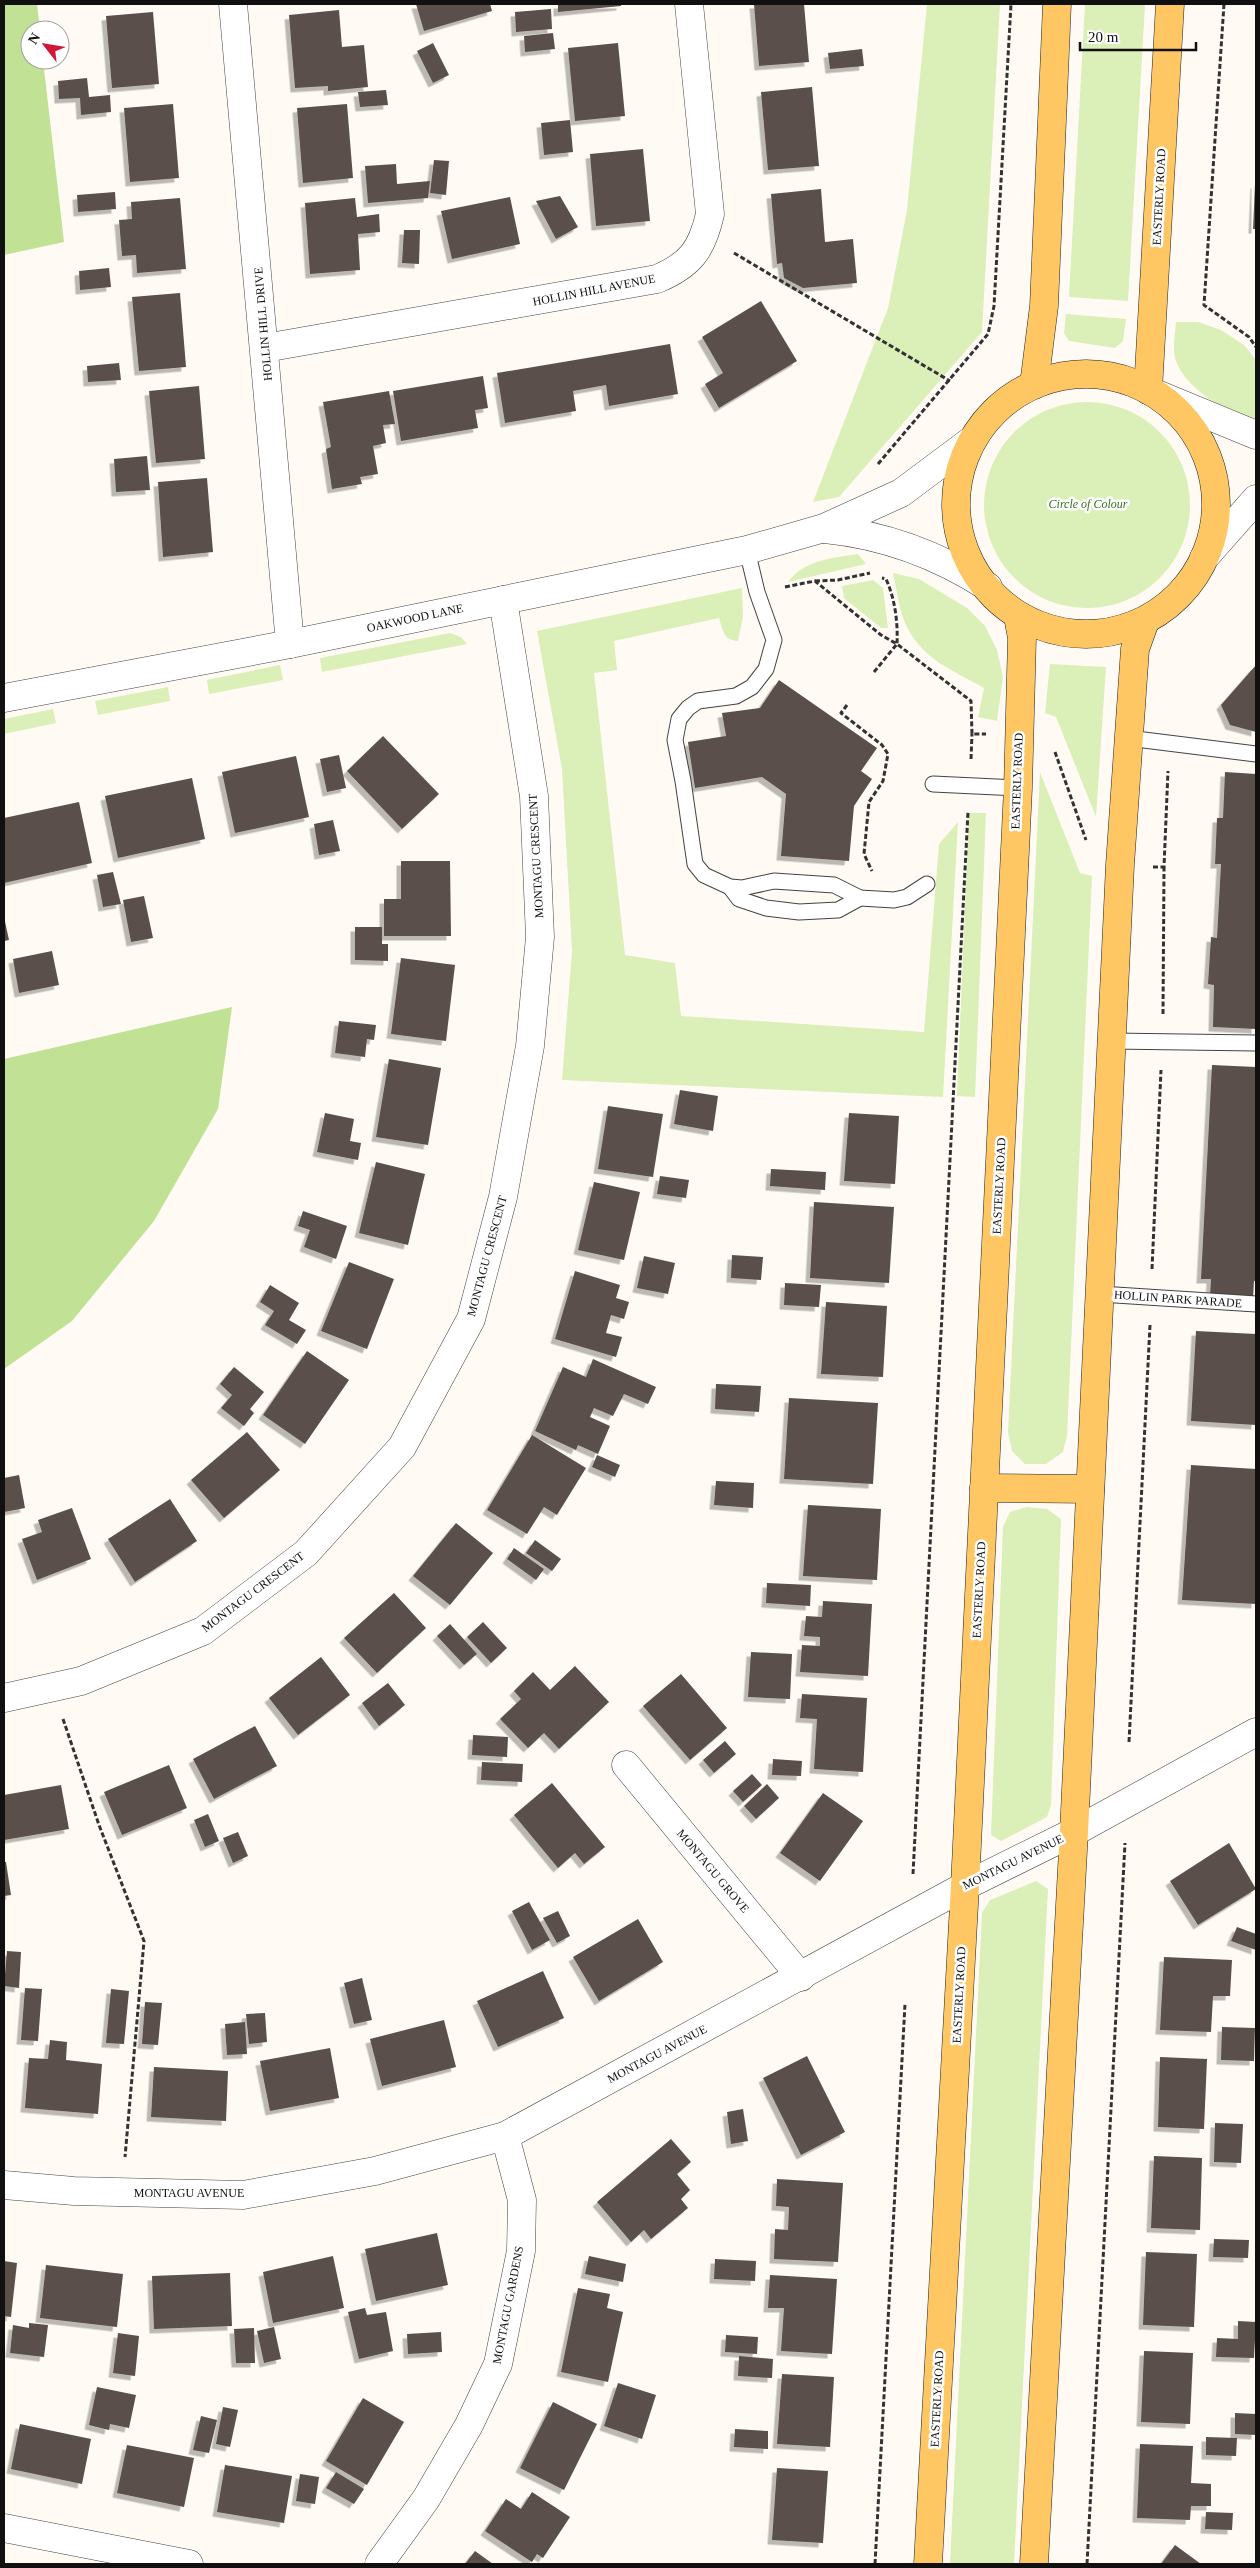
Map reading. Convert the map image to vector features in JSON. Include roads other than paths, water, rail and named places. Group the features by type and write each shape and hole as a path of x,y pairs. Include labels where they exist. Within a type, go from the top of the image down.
{"main road":[{"path":"1034,385 1044,306 1057,4"},
{"name":"EASTERLY ROAD","path":"1153,393 1170,4"},
{"path":"1058,376 1119,378 1153,393 1190,425 1204,449 1219,509 1212,539 1195,578 1172,603 1145,621 1104,634 1044,628 1018,616 996,600 964,553 955,516 956,488 972,440 995,409 1034,385 1058,376"},
{"name":"EASTERLY ROAD","path":"928,2564 965,1886 1018,788 1022,638 1018,616"},
{"path":"1034,2564 1074,1832 1120,865 1135,648 1145,621"},
{"path":"984,1488 1090,1490"}],"street":[{"name":"HOLLIN HILL DRIVE","path":"233,4 290,644"},
{"name":"HOLLIN HILL AVENUE","path":"265,348 657,279 677,270 694,255 705,236 710,214 689,4"},
{"path":"1153,393 1256,435"},
{"name":"OAKWOOD LANE","path":"4,698 290,644 747,550 824,528 900,493 972,440"},
{"path":"1204,558 1256,499"},
{"name":"OAKWOOD LANE","path":"824,528 860,532 914,548 941,559 988,587"},
{"name":"MONTAGU CRESCENT","path":"4,1698 81,1681 203,1631 306,1553 402,1447 471,1319 504,1196 530,1046 540,937 534,796 503,600"},
{"name":"MONTAGU AVENUE","path":"4,2185 122,2193 242,2195 375,2171 504,2136 801,1977 965,1886 1074,1832 1256,1732"},
{"name":"MONTAGU GROVE","path":"626,1766 801,1977"},
{"name":"MONTAGU GARDENS","path":"379,2564 426,2499 469,2425 498,2364 521,2251 522,2200 504,2136"},
{"path":"4,2528 189,2564"}],"lane":[{"path":"747,550 758,592 774,640 766,669 752,687 736,696 698,701 680,719 675,740 695,864 704,875 730,887 742,888 774,881 834,885 860,898 894,900 907,898 928,884"},
{"path":"1128,738 1256,754"},
{"path":"933,784 1018,788"},
{"path":"730,887 739,899 766,908 799,912 838,910 860,898"},
{"path":"1111,1041 1256,1043"},
{"name":"HOLLIN PARK PARADE","path":"1100,1294 1256,1304"}],"park label":[{"name":"Circle of Colour","path":"1088,504"}]}
